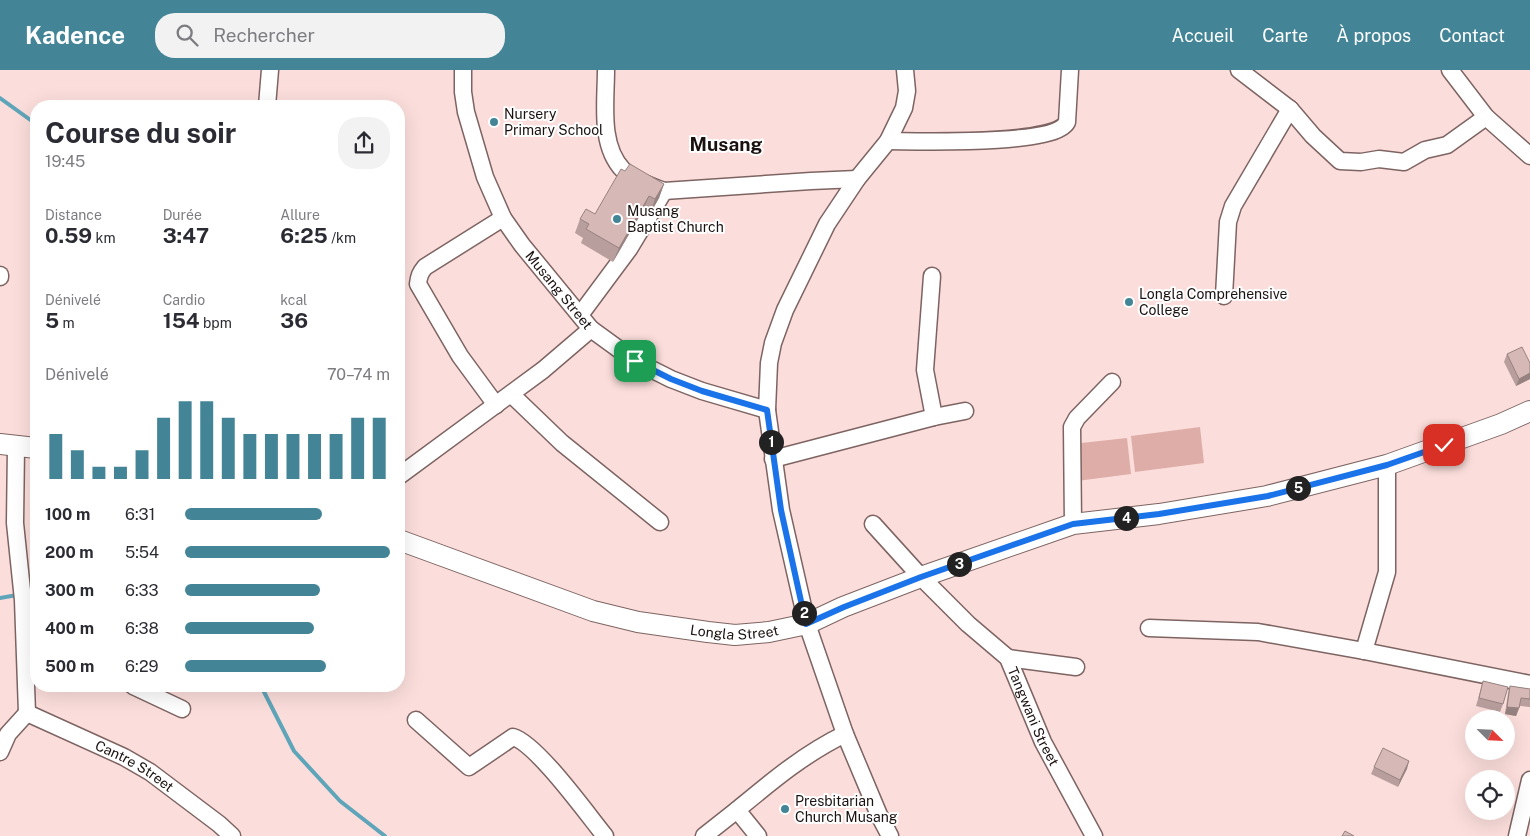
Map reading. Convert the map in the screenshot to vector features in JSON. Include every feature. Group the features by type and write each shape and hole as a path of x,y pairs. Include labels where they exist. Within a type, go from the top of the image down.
{"main road":[{"name":"Longla Street","path":"405,540 593,611 638,622 735,635 769,632 806,624 921,577 1073,524 1159,514 1268,496 1387,465 1530,412"},
{"path":"8,446 30,448"}],"street":[{"path":"268,100 270,70"},
{"name":"Musang Street","path":"463,70 463,92 466,112 485,177 504,218 522,245 592,329 635,361 671,379 702,391 767,410"},
{"path":"606,70 606,126 609,144 615,161 624,172 650,186 664,191 811,180 857,180"},
{"path":"890,836 879,815 845,734 806,624 781,510 767,410 769,363 773,343 785,310 827,224 857,180 888,141 904,108 907,91 905,70"},
{"path":"888,141 969,141 1036,136 1057,131 1065,126 1067,122 1070,70"},
{"path":"1239,70 1290,109 1313,136 1340,161 1361,162 1379,159 1404,162 1425,150 1447,144 1486,117"},
{"path":"1450,70 1486,117 1530,156"},
{"path":"1224,296 1228,222 1233,206 1290,109"},
{"path":"580,315 629,248 664,191"},
{"path":"496,404 460,356 418,284 420,273 425,267 504,218"},
{"path":"932,276 926,370 934,417"},
{"path":"405,471 437,446 511,394 572,347 592,329"},
{"path":"1073,524 1072,427 1077,418 1112,382"},
{"path":"511,394 562,443 660,522"},
{"path":"773,459 934,417 966,411"},
{"path":"8,446 7,524 23,596 30,647"},
{"path":"1364,651 1387,572 1387,465"},
{"name":"Tangwani Street","path":"873,524 921,577 968,624 1008,658 1043,742 1094,836"},
{"path":"1149,628 1258,632 1530,684"},
{"path":"1008,658 1076,667"},
{"path":"0,752 8,734 26,713 30,666"},
{"path":"146,692 182,709"},
{"name":"Cantre Street","path":"26,713 133,762 219,824 232,836"},
{"path":"416,720 469,767 513,736 521,739 554,772 604,836"},
{"path":"704,836 788,768 824,744 845,734"},
{"path":"1518,836 1528,798 1530,780"},
{"path":"737,810 758,836"}],"shaded area":[{"path":"1200,427 1204,463 1135,472 1131,436"},
{"path":"1127,438 1131,474 1077,481 1072,444"}],"building":[{"name":"Musang Baptist Church","path":"630,164 664,184 655,199 649,196 619,248 586,229 589,224 580,219 586,209 595,214 621,169 625,171"},
{"path":"1522,347 1530,363 1530,373 1519,379 1507,354"},
{"path":"1483,681 1508,687 1503,704 1479,698"},
{"path":"1510,686 1530,689 1530,699 1521,698 1519,708 1507,707"},
{"path":"1383,748 1409,761 1400,780 1374,767"},
{"path":"1345,831 1354,836 1342,836"}],"waterway":[{"path":"0,98 30,120"},
{"path":"0,598 17,595"},
{"path":"264,692 294,751 340,801 385,836"}],"place":[{"name":"Nursery Primary School","path":"494,122"},
{"name":"Musang Baptist Church","path":"617,219"},
{"name":"Longla Comprehensive College","path":"1129,302"},
{"name":"Presbitarian Church Musang","path":"785,809"}],"district":[{"name":"Musang","path":"726,144"}],"route":[{"path":"635,361 671,379 702,391 767,410 781,510 806,624 921,577 1073,524 1159,514 1268,496 1387,465 1444,445"}]}
